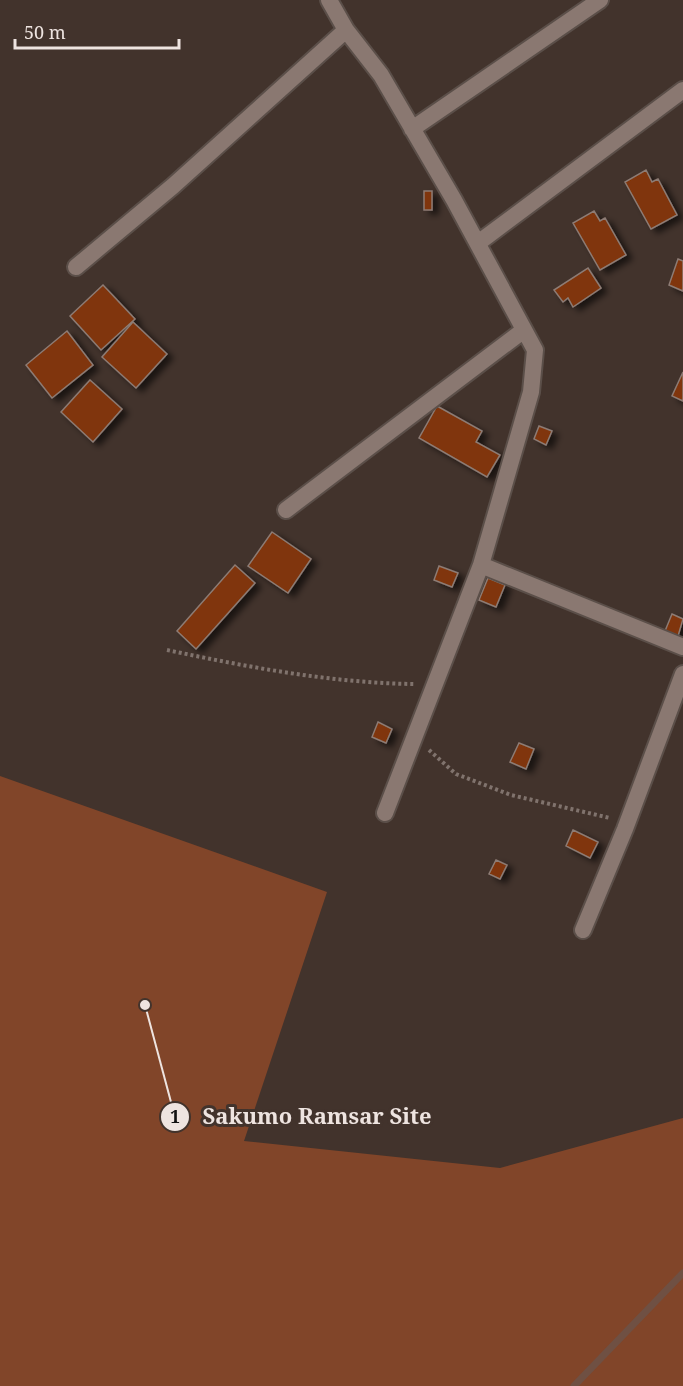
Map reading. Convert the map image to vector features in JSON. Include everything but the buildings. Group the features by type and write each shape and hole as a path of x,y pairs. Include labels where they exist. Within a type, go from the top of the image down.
{"street":[{"path":"329,0 346,30 381,75 478,243 535,350 531,392 481,565 385,813"},
{"path":"412,129 600,0"},
{"path":"76,267 174,186 346,30"},
{"path":"478,243 683,90"},
{"path":"286,510 524,330"},
{"path":"481,565 683,647"},
{"path":"583,930 628,822 683,674"}],"path":[{"path":"167,650 316,676 382,684 433,685"},
{"path":"414,737 456,774 511,795 628,822"}],"shaded area":[{"path":"0,776 327,892 244,1141 500,1168 683,1118 683,1386 0,1386"}],"waterway":[{"path":"574,1386 683,1273"}],"place":[{"name":"Sakumo Ramsar Site","path":"145,1005"}]}
